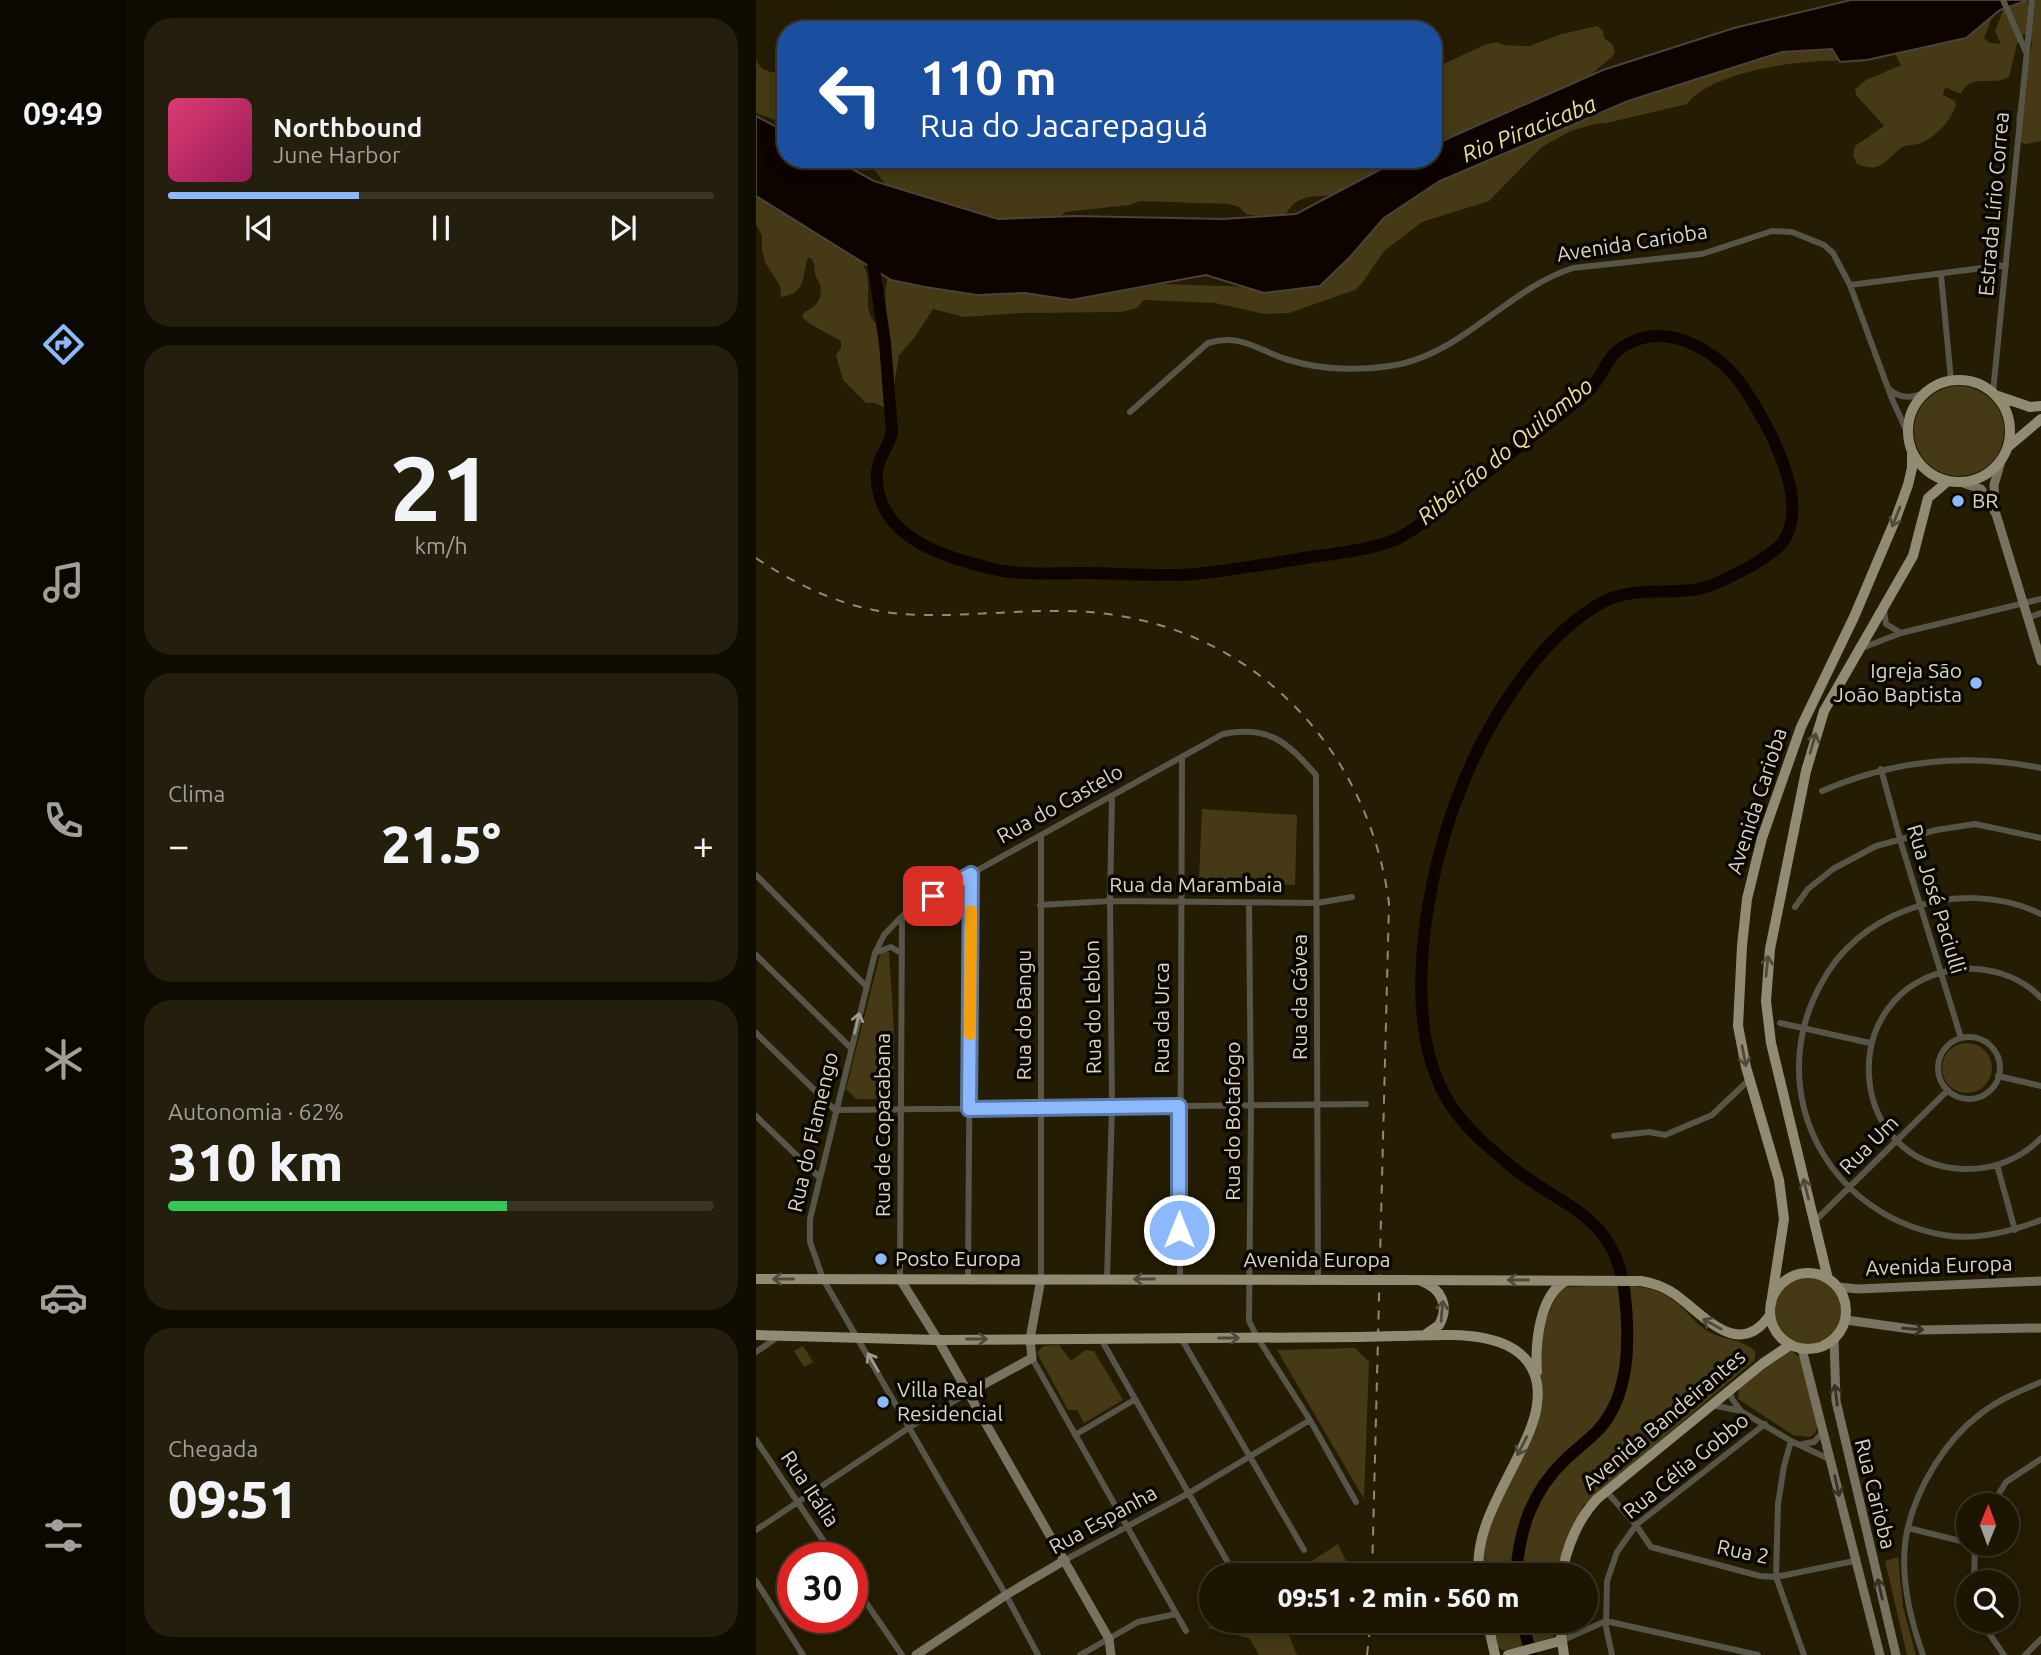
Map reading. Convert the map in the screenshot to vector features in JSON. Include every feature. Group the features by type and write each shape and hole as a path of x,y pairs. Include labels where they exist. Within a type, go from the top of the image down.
{"main road":[{"path":"2001,461 1990,472 1975,480 1948,481 1933,475 1921,465 1912,452 1908,434 1909,419 1915,405 1924,393 1951,380 1974,382 2023,405 2041,406"},
{"path":"1995,394 2005,407 2011,434 1994,485 1996,514"},
{"path":"2008,447 2041,419"},
{"name":"Avenida Carioba","path":"1770,1309 1783,1229 1783,1200 1738,1026 1742,946 1753,869 1801,727 1854,617 1908,485 1912,452"},
{"name":"Avenida Carioba","path":"1828,1279 1770,1043 1766,975 1770,948 1814,741 1824,711 1884,610 1918,544 1928,498 1948,481"},
{"path":"1960,482 1981,489 1996,514 2041,661"},
{"path":"1805,1273 1828,1279 1838,1287 1844,1297 1846,1320 1842,1330 1825,1346 1802,1349 1790,1345 1776,1332 1770,1309 1775,1292 1793,1276 1805,1273"},
{"name":"Avenida Europa","path":"756,1279 1630,1280 1660,1286 1675,1294 1704,1320 1735,1334 1757,1330 1770,1309"},
{"path":"900,1279 1065,1560 1109,1639 1111,1655"},
{"path":"968,1393 1032,1358 1030,1339 1041,1279"},
{"path":"1412,1336 1435,1330 1444,1312 1440,1294 1430,1284 1418,1280"},
{"path":"1479,1563 1480,1538 1533,1424 1539,1402 1535,1349 1538,1330 1552,1294 1567,1281"},
{"name":"Avenida Europa","path":"1838,1287 1858,1289 2041,1281"},
{"path":"1846,1320 1918,1330 2041,1328"},
{"path":"756,1335 938,1340 1471,1337 1495,1340 1511,1347 1525,1359 1537,1381"},
{"name":"Rua Carioba","path":"1834,1339 1836,1401 1895,1655"},
{"name":"Avenida Bandeirantes","path":"1565,1563 1587,1509 1762,1364 1790,1345"},
{"name":"Rua Carioba","path":"1802,1349 1880,1655"},
{"name":"Rua Espanha","path":"916,1655 1006,1595 1065,1560"},
{"path":"1490,1633 1495,1655"},
{"path":"1560,1633 1564,1655"},
{"path":"1512,1654 1560,1641"}],"street":[{"path":"2003,0 2026,54"},
{"name":"Estrada Lírio Correa","path":"1995,394 2032,0"},
{"name":"Avenida Carioba","path":"1130,412 1208,343 1223,338 1238,340 1290,360 1329,368 1369,368 1402,363 1439,351 1554,274 1585,266 1702,254 1772,231 1792,232 1824,245 1833,253 1850,285 1908,434"},
{"path":"1850,285 2006,265"},
{"path":"1941,275 1951,380"},
{"path":"1888,388 1894,394 1906,397 1924,393"},
{"path":"1861,648 1901,633 2041,599"},
{"path":"1884,610 1886,624 1901,633"},
{"path":"2027,618 2041,613"},
{"name":"Rua do Castelo","path":"880,940 902,916 971,874 1223,734 1241,731 1272,735"},
{"name":"Rua da Gávea","path":"1272,735 1286,743 1316,775 1318,1280"},
{"name":"Rua da Urca","path":"1180,1279 1182,757"},
{"path":"1822,791 1881,769 1924,761 1968,758 2041,768"},
{"name":"Rua José Paciulli","path":"1881,769 1961,1038"},
{"name":"Rua do Leblon","path":"1107,1279 1112,1107 1112,796"},
{"path":"1795,907 1808,889 1833,869 1876,846 1936,830 1975,824 2041,838"},
{"name":"Rua do Bangu","path":"1041,835 1041,1279"},
{"path":"968,1279 971,874"},
{"path":"756,876 866,986"},
{"name":"Rua da Marambaia","path":"1040,905 1110,901 1317,903 1352,897"},
{"path":"2041,914 2010,903 1980,898 1950,899 1921,904 1876,925 1845,950 1812,999 1802,1027 1798,1062 1800,1097 1810,1131 1827,1162 1850,1189 1878,1211 1910,1227 1945,1235 1980,1236 2015,1230 2041,1220"},
{"name":"Rua do Botafogo","path":"1249,904 1249,1321 1310,1420 1356,1502"},
{"name":"Rua de Copacabana","path":"900,1279 902,916"},
{"name":"Rua do Flamengo","path":"880,940 835,1110 808,1235 823,1279 860,1339 1038,1655"},
{"path":"875,953 886,947 895,948 902,954"},
{"path":"756,955 851,1048"},
{"path":"2040,995 2016,979 1992,970 1965,968 1940,972 1903,991 1889,1006 1870,1043 1867,1061 1871,1096 1886,1127 1914,1154 1934,1163 1954,1168 1976,1169 1997,1165 2017,1157 2041,1138"},
{"path":"1780,1023 1870,1043"},
{"path":"756,1033 835,1110 1366,1104"},
{"path":"1961,1038 1979,1038 1994,1049 2000,1066 1998,1076 1989,1091 1973,1098 1955,1095 1942,1083 1938,1065 1945,1048 1961,1038"},
{"path":"1998,1076 2041,1086"},
{"path":"1614,1136 1649,1132 1665,1135 1712,1115 1750,1079"},
{"name":"Rua Um","path":"1814,1222 1948,1090"},
{"path":"756,1116 819,1177"},
{"path":"1997,1165 2015,1230"},
{"path":"756,1352 780,1336"},
{"path":"1181,1338 1304,1550"},
{"path":"1101,1339 1228,1563"},
{"path":"1032,1358 1186,1631"},
{"path":"1923,1655 1909,1610 1905,1560 1908,1528 1929,1472 1954,1438 1978,1415 2007,1397 2041,1382"},
{"path":"881,1395 889,1390"},
{"path":"1730,1390 1732,1399 1741,1411"},
{"path":"756,1530 910,1427 968,1393"},
{"path":"1075,1435 1134,1400"},
{"path":"1712,1405 1741,1411 1791,1441 1830,1460"},
{"name":"Rua Espanha","path":"1065,1560 1189,1493 1310,1420"},
{"name":"Rua Célia Gobbo","path":"1612,1655 1606,1621 1608,1581 1617,1552 1636,1525 1765,1424"},
{"path":"1800,1444 1814,1442 1823,1432"},
{"name":"Rua Itália","path":"756,1440 824,1542"},
{"path":"1791,1441 1778,1504 1776,1577 1804,1655"},
{"path":"2000,1493 2007,1482 2041,1459"},
{"name":"Rua 2","path":"1606,1491 1651,1547 1760,1576 1776,1577 1854,1561"},
{"path":"1908,1528 1956,1540"},
{"path":"756,1581 803,1655"},
{"path":"868,1605 902,1655"},
{"path":"1080,1655 1138,1622 1176,1614"},
{"path":"1560,1641 1606,1621 1758,1655"},
{"path":"1989,1633 2004,1655"},
{"path":"2025,1655 2041,1639"}],"shaded area":[{"path":"2027,0 2029,9 2034,0 2041,0 2041,141 2026,144 2019,142 2016,119 2032,45 2031,39 2024,34 2017,44 2009,77 1970,83 1961,94 1945,87 1943,95 1955,101 1956,106 1946,123 1935,134 1923,142 1903,147 1877,167 1857,164 1853,155 1855,146 1884,126 1856,95 1855,89 1866,80 1901,65 1893,50 1991,11 1991,20 1984,38 1990,43 2001,44 1995,31 2004,8"},
{"path":"1597,26 1615,51 1613,56 1571,91 1505,123 1442,139 1442,65 1484,45 1496,42 1529,46 1562,34"},
{"path":"1851,38 1843,61 1806,62 1759,69 1716,83 1687,104 1571,131 1542,147 1489,201 1422,222 1384,251 1355,290 1289,313 1264,314 1215,303 1144,300 1137,308 1122,312 1022,313 964,317 933,309 915,337 899,355 891,404 887,409 875,403 866,403 843,380 836,355 841,348 841,341 802,317 804,312 815,305 820,294 820,285 811,258 808,258 800,288 781,297 780,286 765,262 762,236 756,224 756,187 859,258 868,277 870,314 883,328 886,286 891,272 1127,285 1137,289 1164,284 1279,288 1385,204 1677,74"},
{"path":"756,59 764,70 777,72 777,121 756,113"},
{"path":"873,168 1391,168 1374,183 1358,192 1314,196 1295,203 1288,210 1284,222 1246,214 1239,207 1228,204 1140,201 1129,205 1066,212 1036,231 975,216 886,185"},
{"path":"1959,386 1976,390 1991,399 2000,414 2004,431 2000,448 1991,463 1976,472 1959,476 1942,472 1927,463 1918,448 1914,431 1918,414 1927,399 1942,390"},
{"path":"1202,809 1297,815 1295,885 1199,879"},
{"path":"881,951 889,952 894,1048 891,1083 887,1093 880,1097 856,1099 846,1089"},
{"path":"1967,1043 1985,1050 1992,1068 1985,1086 1967,1093 1949,1086 1942,1068 1949,1050"},
{"path":"1809,1276 1828,1282 1838,1292 1844,1311 1838,1330 1828,1340 1809,1346 1790,1340 1780,1330 1774,1311 1780,1292 1790,1282"},
{"path":"1634,1286 1656,1291 1677,1303 1709,1332 1750,1347 1755,1351 1755,1360 1583,1506 1564,1546 1560,1563 1484,1563 1485,1539 1499,1503 1537,1425 1543,1402 1539,1357 1545,1322 1558,1292 1567,1287"},
{"path":"1059,1345 1071,1361 1085,1350 1094,1351 1123,1400 1084,1423 1077,1410 1068,1410 1037,1353 1043,1346"},
{"path":"803,1346 813,1362 804,1367 794,1351"},
{"path":"1355,1348 1369,1362 1364,1499 1277,1350"},
{"path":"1785,1351 1792,1351 1800,1358 1818,1425 1810,1437 1793,1435 1738,1399 1739,1389"},
{"path":"1338,1544 1347,1563 1309,1563"},
{"path":"1898,1557 1903,1607 1916,1655 1907,1655 1885,1561"},
{"path":"1228,1633 1310,1633 1289,1635 1297,1655 1259,1655 1249,1638"},
{"path":"1494,1633 1553,1633 1553,1637 1511,1649 1502,1650 1497,1646"}],"water":[{"name":"Rio Piracicaba","path":"1851,0 2028,0 2000,10 1966,38 1867,60 1840,62 1832,49 1782,52 1628,101 1440,181 1384,218 1320,286 1264,293 1206,275 1071,300 1025,293 977,295 925,287 891,280 756,196 756,116 777,127 777,168 850,168 874,181 998,219 1074,216 1223,219 1296,214 1383,168 1442,168 1442,141 1603,70 1734,28"}],"waterway":[{"name":"Ribeirão do Quilombo","path":"872,255 885,343 892,432 877,473 877,486 883,505 899,528 925,546 956,559 1003,571 1196,574 1356,550 1389,542 1421,524 1579,400 1592,387 1618,350 1634,341 1650,337 1681,340 1710,354 1723,364 1744,388 1764,421 1790,486 1790,526 1782,543 1751,566 1707,586 1692,590 1614,597 1580,617 1559,635 1520,681 1487,732 1463,783 1438,858 1423,946 1421,991 1425,1034 1435,1073 1452,1107 1482,1141 1516,1170 1570,1205 1598,1229 1610,1245 1618,1264 1626,1303 1627,1352 1617,1400 1601,1427 1554,1472 1536,1498 1524,1527 1517,1563"},
{"name":"Ribeirão do Quilombo","path":"1525,1633 1531,1655"}],"railway":[{"path":"756,558 825,595 882,612 929,615 1088,612 1114,615 1168,628 1217,649 1262,677 1300,712 1333,753 1359,799 1378,849 1389,903 1372,1563"},
{"path":"1367,1655 1370,1633"}],"slow traffic":[{"path":"970,1034 971,911"}],"place":[{"name":"BR","path":"1958,501"},
{"name":"Igreja São João Baptista","path":"1976,683"},
{"name":"Posto Europa","path":"881,1259"},
{"name":"Villa Real Residencial","path":"883,1402"}],"route":[{"path":"933,896 971,874 969,1109 1179,1106 1179,1230"}]}
